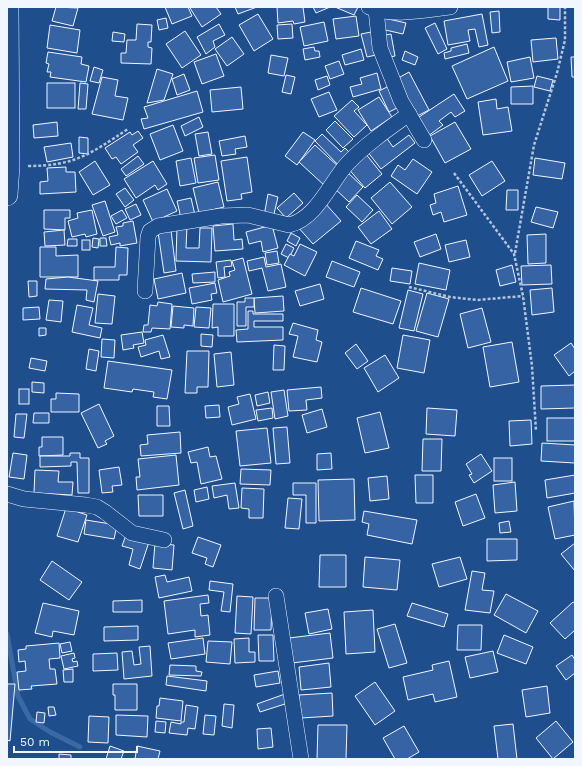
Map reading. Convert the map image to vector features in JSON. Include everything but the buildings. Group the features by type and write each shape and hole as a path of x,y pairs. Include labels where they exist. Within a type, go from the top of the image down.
{"street":[{"path":"7,196 8,7"},
{"path":"424,140 401,101 380,48 373,9 393,12 450,7"},
{"path":"145,291 148,237 150,231 158,226 221,216 248,215 289,225 294,224 310,212 323,198 347,164 408,114"},
{"path":"7,494 24,499 97,507 132,533 164,540"},
{"path":"276,596 301,759"}],"path":[{"path":"536,431 532,366 522,296 514,254 534,145 557,73 565,40 565,7"},
{"path":"8,179 45,166 72,162 90,154 128,129"},
{"path":"454,172 514,254"},
{"path":"409,287 450,297 477,300 522,296"}],"waterway":[{"path":"7,634 18,696 30,719 50,732 80,747"}]}
